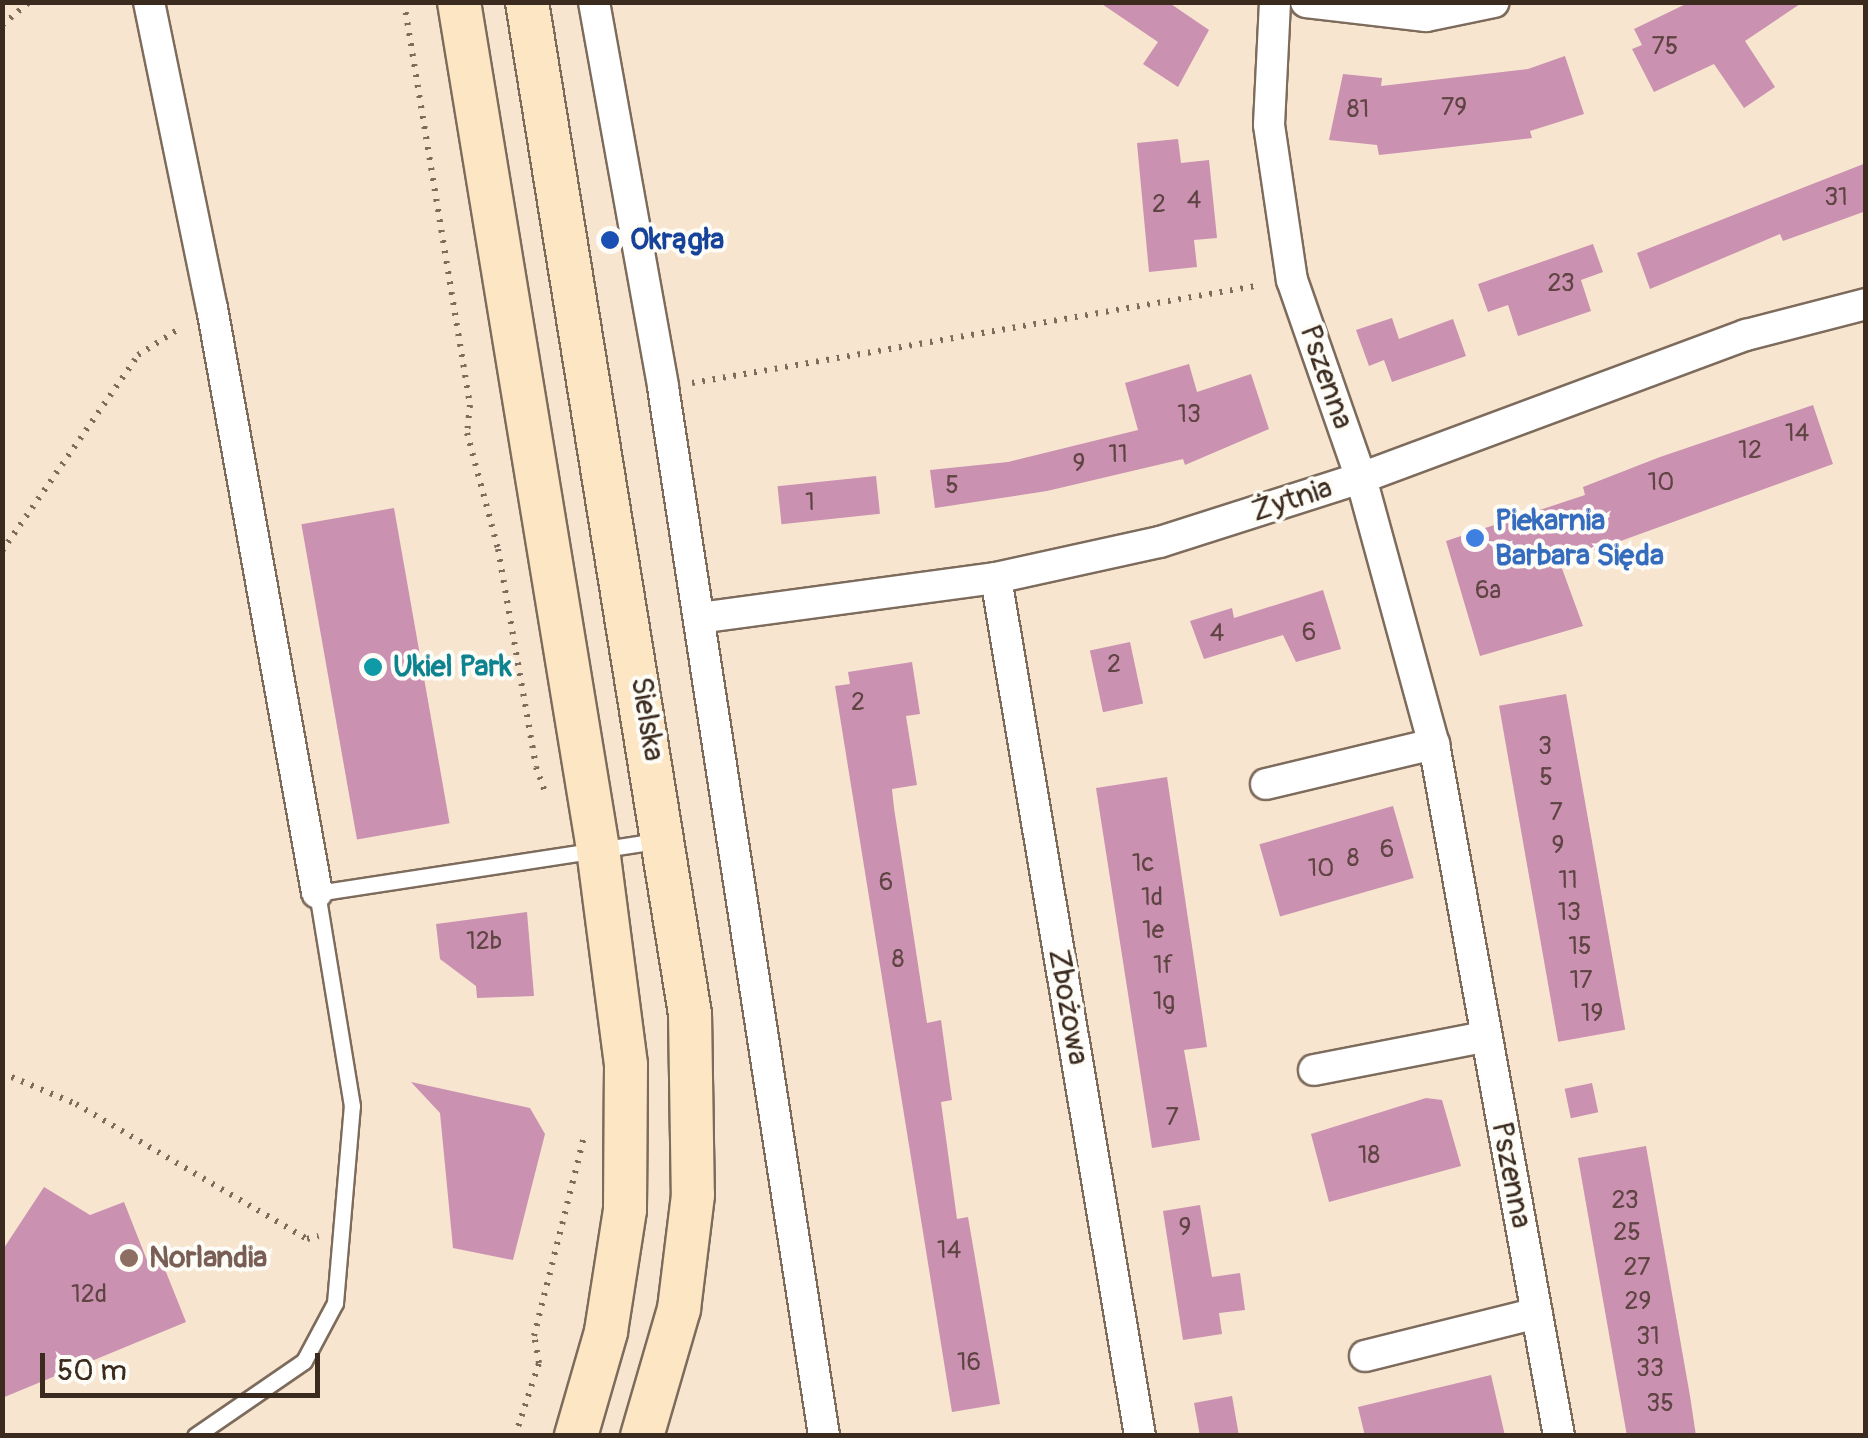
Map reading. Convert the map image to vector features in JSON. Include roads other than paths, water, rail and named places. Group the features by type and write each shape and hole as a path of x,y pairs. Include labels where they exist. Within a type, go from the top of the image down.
{"main road":[{"path":"459,2 598,849 626,1065 625,1210 606,1332 576,1436"},
{"name":"Sielska","path":"527,2 667,840 690,1014 692,1196 679,1309 642,1436"}],"street":[{"path":"149,2 212,308 317,893"},
{"path":"594,2 662,387 824,1436"},
{"name":"Pszenna","path":"1275,2 1269,125 1292,280 1361,478 1434,744 1559,1436"},
{"path":"1306,2 1426,16 1494,2"},
{"name":"Żytnia","path":"699,618 996,578 1160,542 1361,478 1746,335 1866,304"},
{"name":"Zbożowa","path":"996,578 1140,1436"},
{"path":"1266,784 1434,744"},
{"path":"1314,1070 1484,1037"},
{"path":"1365,1356 1537,1314"}],"lane":[{"path":"195,1436 304,1360 336,1303 345,1232 352,1106 317,893 667,840"}],"place":[{"name":"Okrągła","path":"610,240"},
{"name":"Piekarnia Barbara Sięda","path":"1475,538"},
{"name":"Ukiel Park","path":"373,667"},
{"name":"Norlandia","path":"129,1258"}]}
